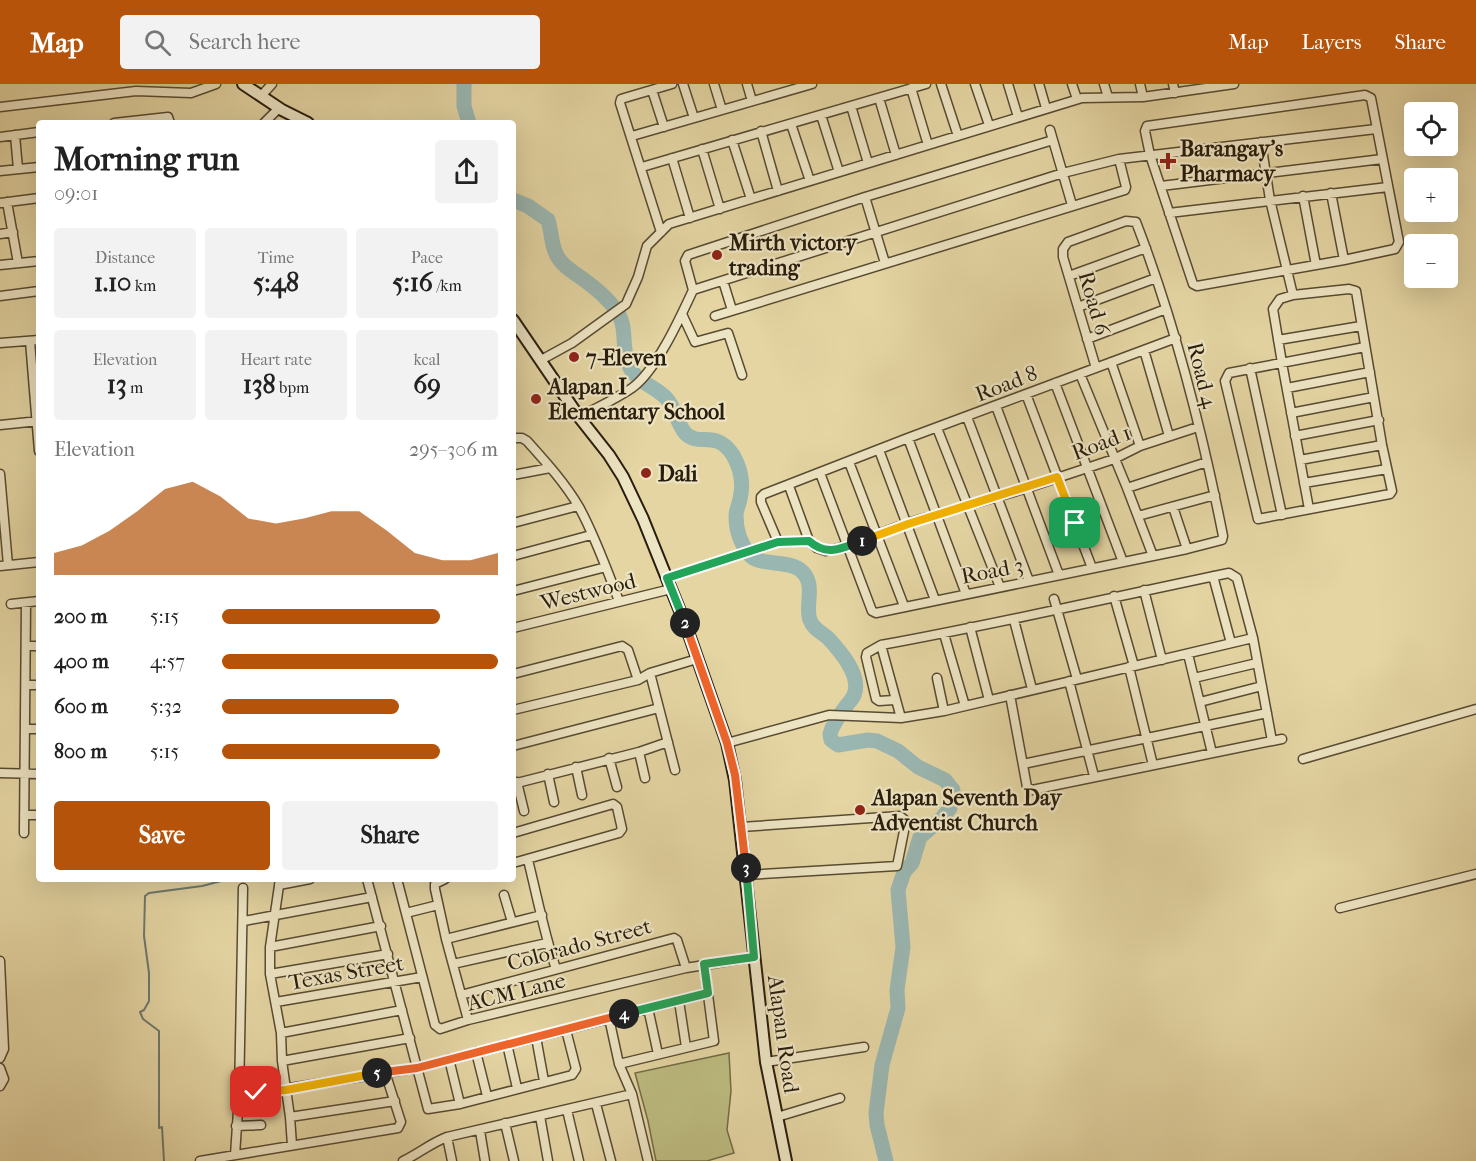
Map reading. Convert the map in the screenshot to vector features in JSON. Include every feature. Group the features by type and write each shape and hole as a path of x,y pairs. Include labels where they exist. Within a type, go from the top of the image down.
{"street":[{"path":"0,107 115,93 156,91 191,93 216,84"},
{"path":"243,84 279,108 302,120"},
{"path":"261,96 272,84"},
{"path":"661,232 620,103 621,99 672,84"},
{"path":"683,84 694,118"},
{"path":"714,84 722,110"},
{"path":"747,84 752,101"},
{"path":"632,136 752,101 782,88 812,84"},
{"path":"642,167 926,84"},
{"path":"941,84 958,136"},
{"path":"975,84 989,126"},
{"path":"1008,84 1018,117"},
{"path":"1039,84 1046,108"},
{"path":"1072,84 1077,99"},
{"path":"1104,84 1108,98"},
{"path":"1140,84 1143,97"},
{"path":"541,360 572,343 626,304 638,277 647,246 669,225 1077,99 1143,97 1174,88 1234,84"},
{"path":"910,88 928,145"},
{"path":"652,90 664,127"},
{"path":"1365,95 1371,98 1389,186 1398,246 1395,249 1344,260 1197,286 1192,284 1150,155 1145,131 1147,126 1365,95"},
{"path":"879,98 896,154"},
{"path":"851,106 868,163"},
{"path":"267,120 279,108"},
{"path":"821,115 839,172"},
{"path":"141,120 168,117 169,120"},
{"path":"791,124 810,181"},
{"path":"1050,129 1072,206"},
{"path":"693,290 1063,173 1119,159 1376,129"},
{"path":"761,131 778,191"},
{"path":"0,137 36,132"},
{"path":"15,135 18,169"},
{"path":"732,140 751,200"},
{"path":"579,417 632,388 646,376 673,333 693,290 685,261 688,255 865,197 1053,140"},
{"path":"1261,142 1270,200 1293,295"},
{"path":"702,149 720,209"},
{"path":"672,158 690,218"},
{"path":"715,316 1125,190 1119,159"},
{"path":"1161,186 1382,159"},
{"path":"0,171 36,167"},
{"path":"1169,213 1389,186"},
{"path":"1331,193 1344,260"},
{"path":"1303,196 1317,265"},
{"path":"865,197 885,263"},
{"path":"18,263 13,232 4,202 36,198"},
{"name":"Road 4","path":"1063,249 1068,242 1126,221 1136,222 1176,338 1215,495 1222,540"},
{"path":"0,234 13,232"},
{"path":"1069,276 1146,248"},
{"name":"Road 6","path":"1063,249 1063,257 1096,368"},
{"path":"0,265 36,261"},
{"path":"1078,307 1156,278"},
{"path":"723,281 732,310"},
{"path":"1309,509 1282,363 1274,309 1280,299 1293,295 1353,289 1356,291 1392,491 1390,494 1260,520 1257,518 1225,381 1229,373 1250,368 1282,363 1365,347"},
{"path":"0,296 36,291"},
{"path":"1087,339 1166,309"},
{"path":"682,314 695,342 728,333 742,375"},
{"name":"Alapan Road","path":"516,325 579,417 624,477 667,578 727,743 735,775 766,1062 786,1161"},
{"path":"1278,340 1361,326"},
{"name":"Road 8","path":"778,542 761,497 764,494 1176,338"},
{"path":"0,343 34,340 36,378"},
{"path":"1144,350 1169,436"},
{"path":"1111,362 1140,446"},
{"path":"1250,368 1282,515"},
{"path":"1287,388 1370,372"},
{"path":"1080,374 1153,556"},
{"path":"1055,383 1123,562"},
{"path":"1026,394 1092,568"},
{"path":"1291,413 1374,397"},
{"path":"996,406 1059,575"},
{"path":"967,417 1029,581"},
{"path":"1295,436 1378,420"},
{"path":"0,425 36,421"},
{"name":"Road 1","path":"667,578 778,542 809,541 817,548 826,551 848,546 908,524 1114,459 1140,446 1198,427"},
{"path":"937,428 1000,587"},
{"path":"517,438 527,441 578,506 619,601"},
{"path":"908,438 966,594"},
{"path":"1300,460 1382,445"},
{"path":"879,450 935,600"},
{"path":"849,462 879,535 904,606"},
{"path":"1127,488 1207,462"},
{"path":"516,474 550,468"},
{"path":"1304,483 1387,469"},
{"path":"820,472 848,546"},
{"path":"0,474 4,565 36,562"},
{"path":"789,486 809,541"},
{"path":"1138,516 1215,495"},
{"path":"516,522 578,506"},
{"path":"1173,507 1187,549"},
{"path":"516,555 591,535"},
{"name":"Road 3","path":"848,546 873,613 1222,540"},
{"path":"516,590 606,567"},
{"path":"894,700 879,701 876,699 866,657 867,653 881,645 1014,620 1057,608 1229,573 1237,578 1253,638 1272,741"},
{"path":"1213,576 1231,643"},
{"name":"Westwood","path":"516,627 671,589"},
{"path":"1144,590 1162,660"},
{"path":"1114,596 1153,765"},
{"path":"1054,599 1094,776"},
{"path":"11,604 36,601"},
{"path":"24,833 26,603"},
{"path":"1014,620 1032,690"},
{"path":"970,627 989,700"},
{"path":"944,634 965,706"},
{"path":"727,743 829,714 901,718 944,711 1253,638"},
{"path":"881,645 894,700 901,718"},
{"path":"26,646 36,646"},
{"path":"516,673 622,646 628,650 638,680"},
{"path":"1188,654 1212,753"},
{"path":"516,709 638,680 650,673 697,659"},
{"path":"1194,678 1257,663"},
{"path":"650,673 675,770"},
{"path":"937,678 944,711"},
{"path":"26,685 36,685"},
{"path":"1200,702 1262,686"},
{"path":"1010,695 1027,787 1032,790 1282,739"},
{"path":"516,745 658,708"},
{"path":"1303,759 1476,709"},
{"path":"1023,764 1147,740 1267,713"},
{"path":"25,729 36,729"},
{"path":"516,783 639,752 668,742"},
{"path":"639,752 645,778"},
{"path":"609,758 617,787"},
{"path":"576,767 582,795"},
{"path":"0,773 36,774"},
{"path":"548,774 554,802"},
{"path":"516,786 524,811"},
{"path":"516,832 613,804 616,807 622,829 619,833 516,862"},
{"path":"24,815 36,815"},
{"path":"741,827 900,816 906,821 897,866 747,876"},
{"path":"528,860 547,943 556,969"},
{"path":"1340,908 1476,874"},
{"path":"280,882 270,947 270,974 281,1033 292,1145"},
{"path":"368,882 428,1109 460,1104 572,1075 576,1069 566,1030"},
{"name":"ACM Lane","path":"398,882 435,1025 441,1029 468,1020 686,968 754,957"},
{"path":"439,882 435,884 438,905 468,1020"},
{"path":"235,1155 239,1096 243,888"},
{"path":"504,895 512,922"},
{"path":"244,921 372,897"},
{"path":"406,913 438,905"},
{"path":"446,939 542,915"},
{"path":"270,947 381,926"},
{"name":"Colorado Street","path":"461,994 674,938 677,940 686,968"},
{"path":"453,964 547,943"},
{"path":"270,974 388,954"},
{"path":"0,961 3,1049 0,1059"},
{"path":"619,1064 714,1041 704,964"},
{"name":"Texas Street","path":"276,1002 422,977"},
{"path":"239,1096 417,1068 708,993"},
{"path":"679,1001 686,1047"},
{"path":"648,1008 658,1054"},
{"path":"281,1033 402,1010"},
{"path":"609,1018 619,1064 632,1094 648,1161"},
{"path":"536,1037 544,1081"},
{"path":"282,1061 410,1038"},
{"path":"507,1044 517,1088"},
{"path":"766,1062 864,1047"},
{"path":"476,1052 487,1096"},
{"path":"449,1059 460,1104"},
{"path":"0,1068 4,1079 0,1086"},
{"path":"200,1161 398,1128 401,1122 385,1072"},
{"path":"403,1161 418,1158 438,1140 447,1137 632,1094"},
{"path":"777,1117 840,1098"},
{"path":"290,1117 395,1101"},
{"path":"596,1104 611,1161"},
{"path":"567,1110 579,1161"},
{"path":"540,1116 548,1161"},
{"path":"505,1123 514,1161"},
{"path":"236,1126 261,1125"},
{"path":"480,1131 485,1161"},
{"path":"447,1137 452,1161"}],"shaded area":[{"path":"729,1053 731,1091 727,1130 734,1153 707,1161 656,1161 635,1073"}],"waterway":[{"path":"464,84 464,106 468,120"},
{"path":"516,201 528,206 548,220 553,245 559,259 601,294 616,310 622,323 626,356 635,375 667,399 686,434 691,438 714,440 727,447 733,455 742,482 736,514 737,526 741,541 749,554 765,562 793,566 805,574 809,587 811,623 839,650 849,664 855,680 854,695 832,728 831,740 838,745 868,740 877,741 898,751 918,767 945,780 953,790 950,808 920,837 912,863 904,872 898,890 903,947 897,990 898,1008 882,1065 876,1113 886,1161"},
{"path":"164,1161 162,1127 159,1128 159,1031 143,1019 140,1012 144,1010 149,1001 149,973 144,936 145,896 149,893 217,882"}],"place":[{"name":"Barangay's Pharmacy","path":"1168,161"},
{"name":"Mirth victory trading","path":"717,255"},
{"name":"7-Eleven","path":"574,357"},
{"name":"Alapan I Elementary School","path":"536,399"},
{"name":"Dali","path":"646,473"},
{"name":"Alapan Seventh Day Adventist Church","path":"860,810"}],"route":[{"path":"256,1092 286,1090 417,1068 679,1001 708,993 704,964 754,957 735,775 727,743 667,578 778,542 809,541 817,548 826,551 848,546 908,524 1057,477 1075,523"}]}
